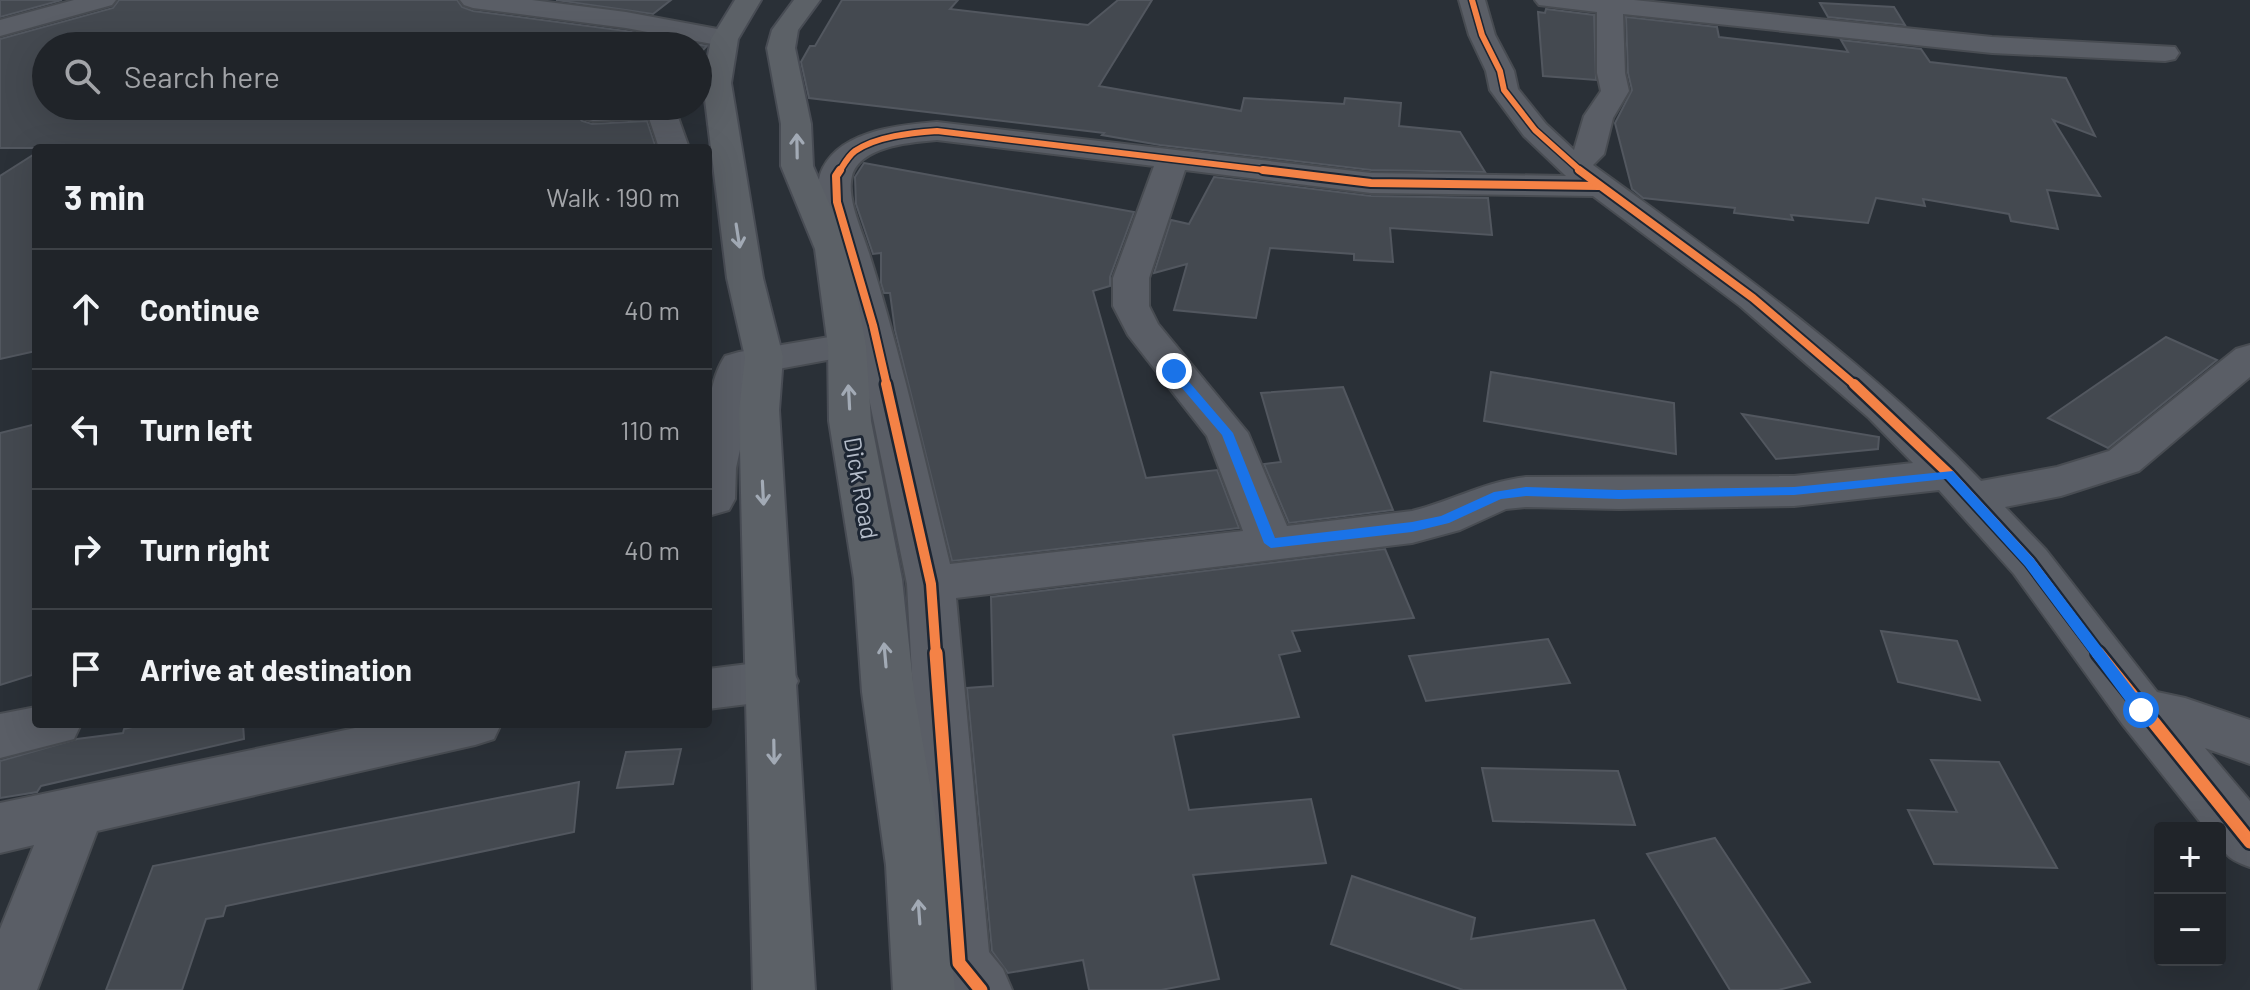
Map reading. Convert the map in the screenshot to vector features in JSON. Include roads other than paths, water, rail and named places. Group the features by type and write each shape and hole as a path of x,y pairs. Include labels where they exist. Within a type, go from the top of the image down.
{"main road":[{"path":"748,0 723,38 716,59 719,112 745,278 764,357 759,410 784,990"},
{"name":"Dick Road","path":"807,0 785,30 781,48 796,124 797,166 832,249 847,346 850,421 878,579 888,692 915,865 924,990"}],"street":[{"path":"0,28 103,0"},
{"path":"473,0 626,20 691,32"},
{"path":"1472,0 1482,35 1500,71 1504,90 1535,130 1585,175 1753,298 1883,409 2030,562 2141,710 2250,842"},
{"path":"1548,0 1935,39 2165,53"},
{"path":"1585,175 1599,116 1615,91 1611,73 1610,6"},
{"path":"1897,7 1935,39"},
{"path":"617,32 626,20"},
{"path":"712,36 723,38"},
{"path":"665,120 673,144"},
{"path":"981,990 959,963 931,584 873,325 837,202 836,176 853,152 908,133 937,131 1371,183 1585,175"},
{"path":"1173,158 1131,278 1131,306 1141,327 1227,433 1271,543"},
{"path":"712,499 715,468 739,364 764,357 847,346"},
{"path":"931,584 1412,527 1444,519 1498,495 1526,492 1794,491 2061,481 2124,461 2250,357"},
{"path":"712,689 773,681"},
{"path":"2141,710 2185,719 2250,742"},
{"path":"0,736 37,728"},
{"path":"0,828 450,728"},
{"path":"6,990 76,812"}]}
